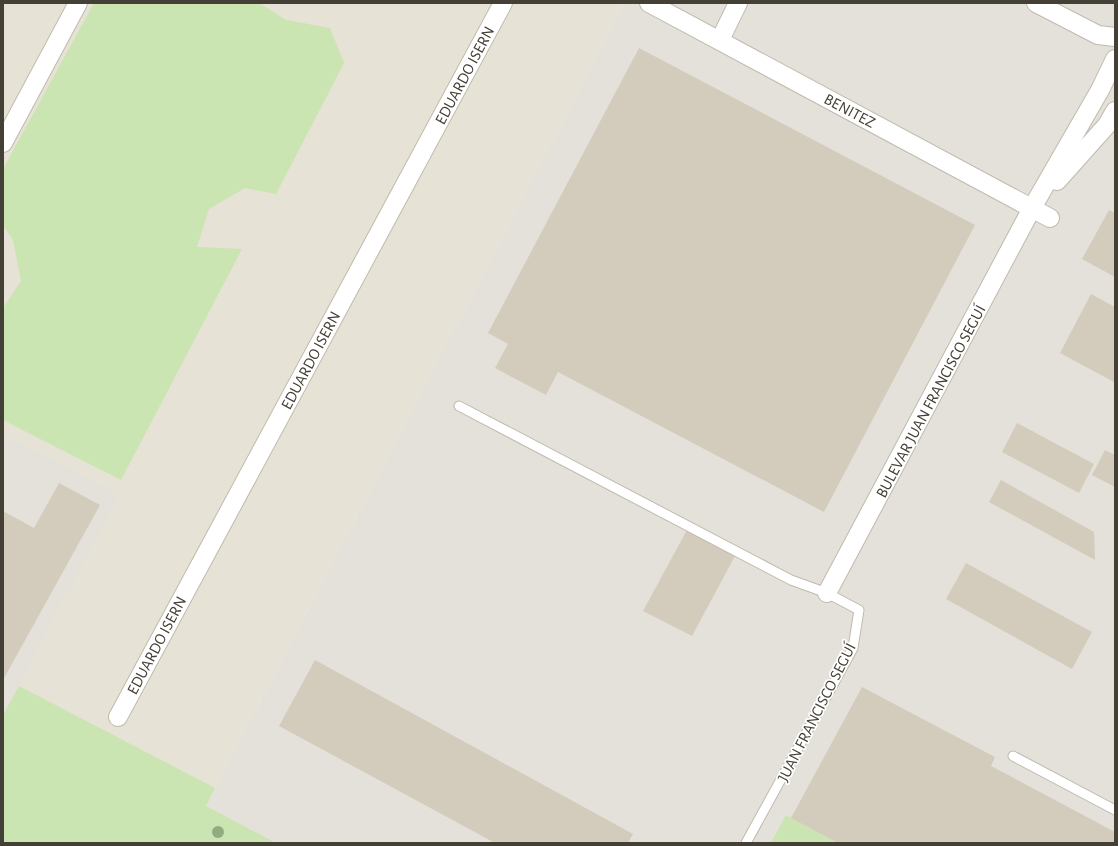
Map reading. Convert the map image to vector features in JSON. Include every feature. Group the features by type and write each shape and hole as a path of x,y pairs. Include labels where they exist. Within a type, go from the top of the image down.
{"street":[{"path":"3,143 78,3"},
{"name":"EDUARDO ISERN","path":"118,717 503,3"},
{"name":"BENITEZ","path":"649,3 1050,218"},
{"path":"720,40 738,3"},
{"path":"1036,3 1098,35 1115,36"},
{"name":"BULEVAR JUAN FRANCISCO SEGUÍ","path":"827,593 1032,208 1100,90 1115,60"},
{"name":"BULEVAR JUAN FRANCISCO SEGUÍ","path":"1032,208 1107,124 1115,111"}],"lane":[{"path":"459,406 791,580 827,593"},
{"name":"JUAN FRANCISCO SEGUÍ","path":"746,843 853,648 859,610 827,593"},
{"path":"1013,756 1115,810"}],"shaded area":[{"path":"3,3 624,3 186,843 3,843"},
{"path":"624,3 1115,3 1115,843 186,843"},
{"path":"3,434 119,495 3,715"}],"green space":[{"path":"94,3 259,3 286,20 330,28 344,63 276,194 245,188 209,209 197,247 242,249 121,480 3,420 3,308 21,281 13,240 3,226 3,169"},
{"path":"19,686 215,788 206,806 276,843 3,843 3,715"},
{"path":"786,815 838,843 771,843"}],"building":[{"path":"639,48 975,225 824,512 558,372 546,395 495,368 508,344 488,333"},
{"path":"1109,210 1115,213 1115,277 1082,259"},
{"path":"1091,294 1115,307 1114,382 1060,353"},
{"path":"1017,423 1094,464 1079,493 1002,452"},
{"path":"1105,450 1115,455 1115,487 1092,475"},
{"path":"1001,480 1094,532 1095,560 989,502"},
{"path":"59,483 100,505 3,680 3,511 34,528"},
{"path":"687,530 735,556 692,636 643,611"},
{"path":"966,563 1092,632 1072,669 946,599"},
{"path":"315,660 633,834 628,843 495,843 279,726"},
{"path":"862,687 995,757 991,766 1115,832 1115,843 838,843 791,818"}]}
